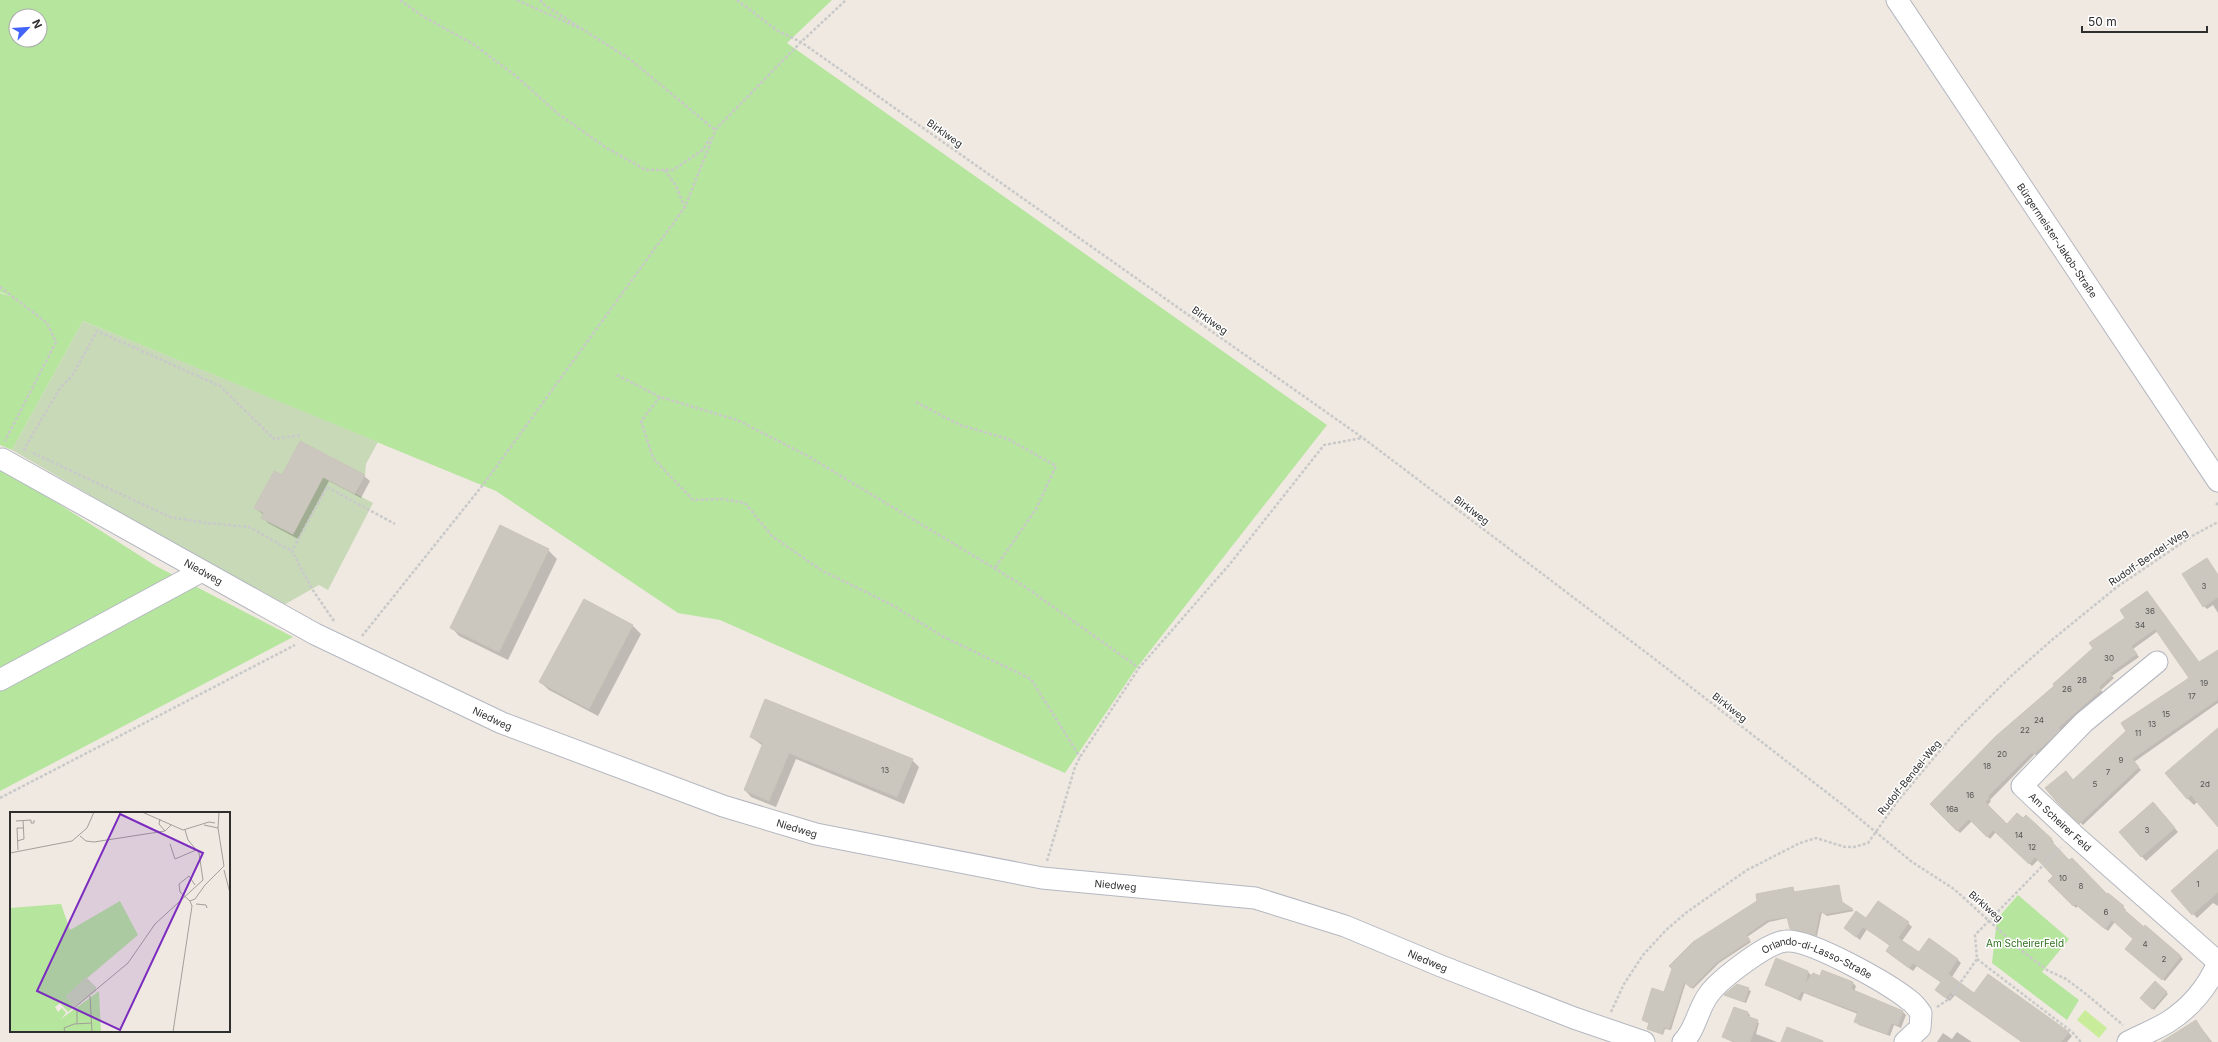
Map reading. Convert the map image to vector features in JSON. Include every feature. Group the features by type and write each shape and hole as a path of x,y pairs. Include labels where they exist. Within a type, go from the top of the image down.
{"street":[{"name":"Bürgermeister-Jakob-Straße","path":"1897,0 2218,481"},
{"name":"Niedweg","path":"3,452 202,571 315,634 502,723 723,806 816,834 1042,878 1156,887 1255,898 1345,926 1441,966 1574,1018 1644,1042"},
{"path":"0,680 202,571"},
{"name":"Am Scheirer Feld","path":"2157,662 2084,722 2022,786 2073,834 2218,963"},
{"name":"Orlando-di-Lasso-Straße","path":"1684,1042 1709,994 1741,966 1767,947 1787,941 1838,958 1890,986 1911,1001 1921,1013"},
{"path":"2128,1042 2167,1023 2195,1000 2212,977 2218,963"},
{"path":"1905,1042 1920,1028 1921,1013"}],"path":[{"path":"400,0 424,17 473,44 517,77 557,113 605,147 646,170 673,170 703,150 716,129 801,42 846,0"},
{"path":"517,0 588,32"},
{"path":"540,0 543,4 631,60 716,129"},
{"name":"Birklweg","path":"737,0 778,31 801,42 1363,438 1652,657 1912,862 1954,889 2021,950 2047,970 2066,979 2114,1017"},
{"path":"350,650 486,481 685,207 716,129"},
{"path":"665,170 676,186 685,207"},
{"path":"0,287 48,323 56,342 3,452"},
{"path":"301,435 274,438 220,386 97,331 72,376 60,388 24,449 170,517 207,523 249,527 292,551 312,589 336,625"},
{"path":"617,375 660,397 737,420 806,455 1024,586 1140,668"},
{"path":"660,397 641,421 653,458 693,500 722,499 744,503 772,536 821,570 892,604 942,636 1030,679 1080,757"},
{"path":"916,402 960,425 1008,439 1056,466 1036,509 995,568"},
{"path":"1042,878 1075,767 1080,757 1140,668 1229,565 1324,445 1363,438"},
{"path":"292,551 327,487 395,524"},
{"name":"Rudolf-Bendel-Weg","path":"1604,1028 1624,984 1643,956 1666,930 1707,897 1747,870 1806,841 1821,839 1845,847 1854,847 1868,843 1897,802 1926,766 1960,727 2010,677 2117,586 2192,536 2218,522"},
{"path":"0,798 315,634"},
{"path":"1921,1013 1943,1004 1949,999 1977,959 1975,935 2073,834"},
{"path":"1977,959 2072,1032 2081,1042"}],"green space":[{"path":"0,0 832,0 787,43 1327,425 1135,670 1065,773 720,620 678,613 496,491 83,321 12,450 0,445 0,293 14,297 0,292"},
{"path":"83,321 378,442 366,464 365,475 356,494 373,503 328,590 319,585 282,606 12,450"},
{"path":"0,463 29,481 51,499 156,566 293,637 0,791"},
{"name":"Am ScheirerFeld","path":"2018,895 2069,939 2042,972 2079,1000 2067,1020 1992,963 1997,919"},
{"path":"2085,1010 2107,1028 2099,1038 2077,1020"}],"building":[{"path":"300,441 365,475 355,494 323,477 293,534 261,518 264,513 254,508 274,471 282,475"},
{"path":"500,525 549,549 499,652 450,628"},
{"path":"2207,558 2218,575 2218,597 2203,607 2182,574"},
{"path":"2147,591 2199,662 2218,650 2218,699 2132,759 2139,767 2079,824 2057,802 2045,788 2066,771 2073,780 2126,731 2121,723 2189,678 2155,629 2131,646 2137,654 2110,673 2112,675 2099,687 2101,690 2058,728 2060,730 2052,738 2034,754 2032,752 1988,796 1989,798 1985,802 2007,824 2017,813 2023,818 2026,815 2052,839 2050,840 2069,860 2072,858 2107,894 2108,893 2124,906 2122,908 2144,927 2145,925 2181,956 2162,980 2125,949 2133,939 2112,920 2105,929 2075,904 2073,906 2048,881 2053,876 2035,857 2029,864 1993,830 1987,837 1969,819 1957,831 1930,804 1996,736 2054,686 2053,684 2093,648 2089,643 2125,618 2120,610"},
{"path":"584,599 633,625 589,709 539,682"},
{"path":"765,699 913,759 897,797 789,753 769,801 744,790 763,743 750,737"},
{"path":"2218,728 2218,827 2191,795 2187,799 2165,773"},
{"path":"2153,802 2175,828 2141,857 2119,832"},
{"path":"2218,849 2218,892 2192,915 2171,891"},
{"path":"1839,885 1842,902 1853,909 1825,914 1820,911 1815,935 1790,929 1787,917 1767,920 1746,935 1750,940 1717,962 1691,988 1684,982 1669,1029 1664,1027 1662,1034 1647,1029 1649,1023 1642,1020 1652,988 1664,992 1672,969 1669,966 1693,942 1757,901 1756,894 1793,887 1794,892"},
{"path":"1878,901 1909,922 1898,938 1919,952 1929,938 1958,959 1948,974 1974,993 1988,974 2069,1032 2061,1042 2022,1042 1951,992 1946,998 1935,990 1941,982 1913,963 1909,968 1886,951 1890,945 1863,927 1856,937 1844,928 1856,911 1866,918"},
{"path":"1776,958 1808,971 1805,984 1813,973 1820,976 1822,970 1853,982 1851,989 1903,1011 1898,1025 1891,1023 1887,1034 1854,1022 1858,1012 1801,991 1798,998 1765,985"},
{"path":"2155,981 2167,992 2152,1009 2140,998"},
{"path":"1737,984 1749,988 1744,1002 1724,995"},
{"path":"1734,1007 1748,1012 1747,1016 1758,1020 1750,1042 1736,1042 1722,1037"},
{"path":"2196,1020 2210,1042 2161,1042"},
{"path":"1787,1027 1823,1041 1823,1042 1781,1042"}]}
